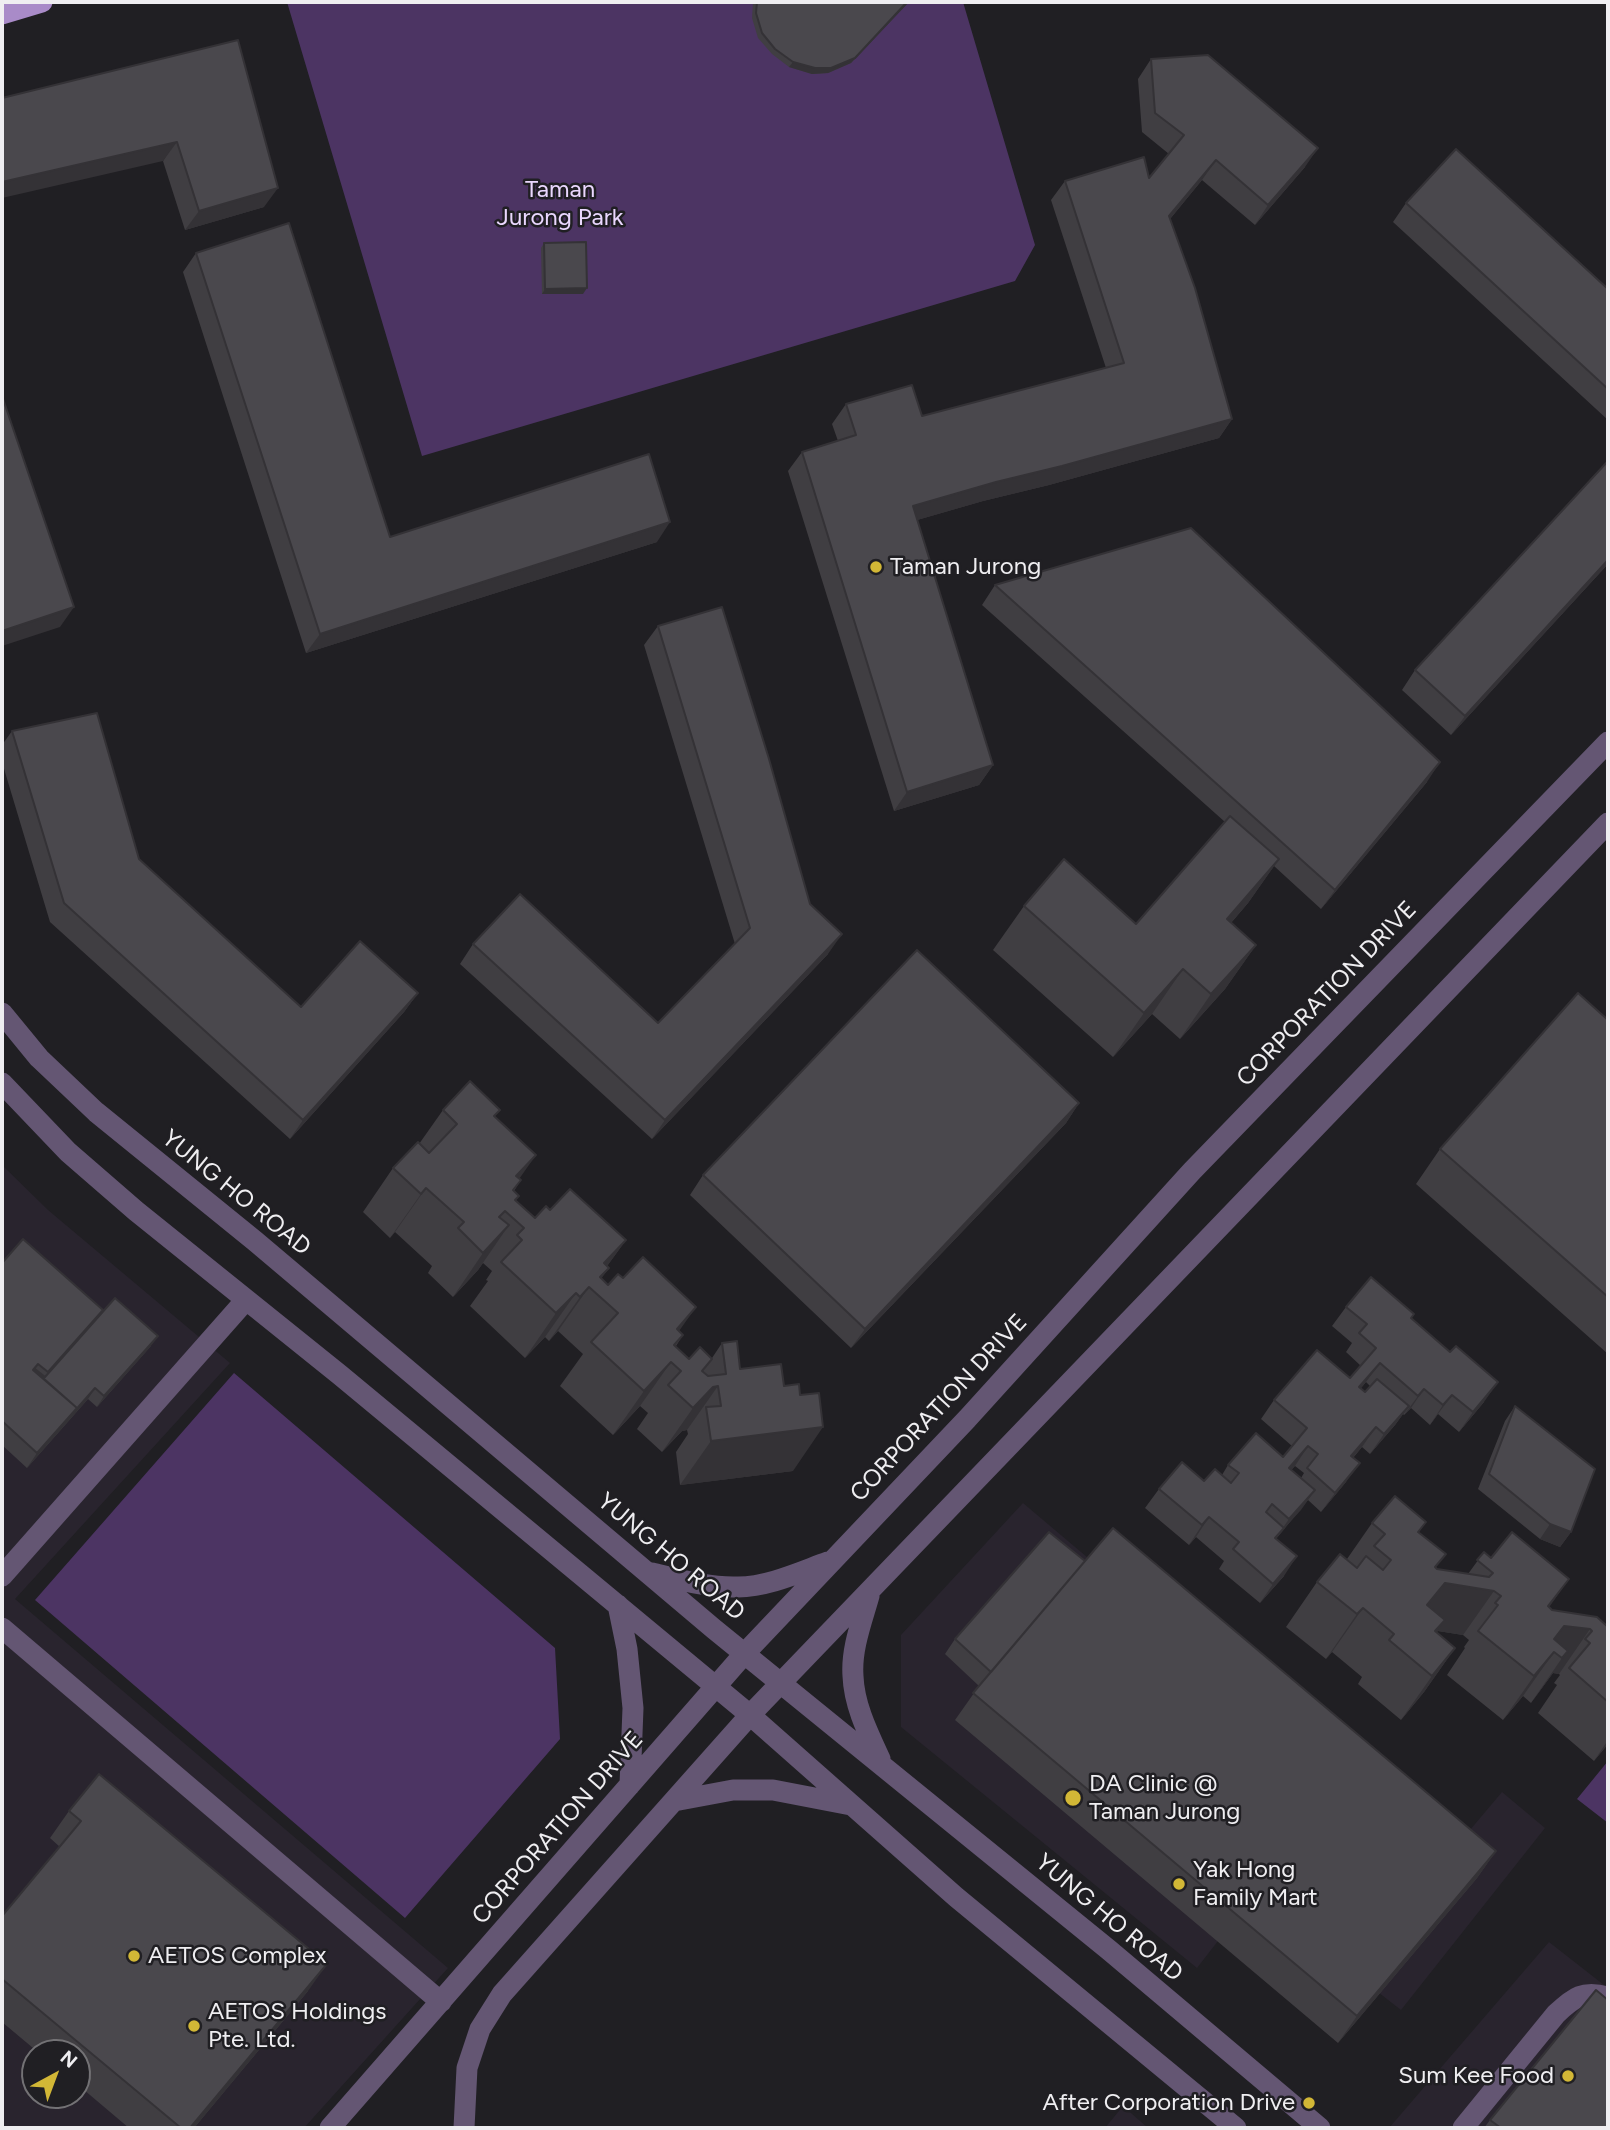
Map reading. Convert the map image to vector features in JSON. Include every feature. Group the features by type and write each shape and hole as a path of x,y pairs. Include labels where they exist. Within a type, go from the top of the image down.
{"main road":[{"path":"2,14 42,2"}],"street":[{"name":"CORPORATION DRIVE","path":"330,2128 745,1653 967,1419 1192,1171 1608,742"},
{"path":"464,2128 467,2068 480,2029 502,1994 750,1715 1608,823"},
{"name":"YUNG HO ROAD","path":"2,1013 38,1058 96,1112 266,1250 647,1572 1109,1950 1321,2128"},
{"path":"2,1083 68,1152 245,1301 340,1375 750,1715 956,1897 1236,2128"},
{"path":"2,1576 245,1301"},
{"path":"647,1572 701,1585 741,1587 781,1578 833,1560"},
{"path":"871,1590 857,1638 853,1676 862,1721 883,1765"},
{"path":"618,1605 627,1649 633,1708 630,1785"},
{"path":"2,1628 441,2001"},
{"path":"674,1801 733,1790 773,1790 853,1806"},
{"path":"1463,2128 1564,2006 1573,1998 1594,1993 1608,1997"}],"shaded area":[{"path":"2,1165 48,1210 230,1363 15,1599 448,1968 304,2128 2,2128"},
{"path":"1023,1503 1094,1563 1235,1919 1197,1968 901,1727 901,1635"},
{"path":"1502,1792 1545,1828 1401,2010 1351,1971"},
{"path":"1549,1942 1604,1985 1608,2128 1389,2128"},
{"path":"1123,2106 1148,2128 1105,2128"}],"green space":[{"name":"Taman Jurong Park","path":"287,2 963,2 1035,245 1015,281 422,456"},
{"path":"234,1373 555,1648 560,1739 405,1918 35,1600"},
{"path":"1608,1761 1608,1823 1577,1799"}],"building":[{"path":"757,2 907,2 855,58 831,68 815,68 793,62 775,49 762,33 756,13"},
{"path":"238,40 278,188 199,211 177,142 2,182 2,98"},
{"path":"1208,55 1318,148 1268,205 1216,160 1169,216 1195,288 1232,419 913,506 993,765 907,792 802,452 856,435 846,404 912,385 922,416 1124,363 1065,181 1144,157 1149,178 1184,135 1155,113 1151,59"},
{"path":"1456,149 1608,289 1608,389 1406,203"},
{"path":"289,223 390,537 649,454 670,522 320,634 196,253"},
{"path":"586,242 587,288 545,289 544,243"},
{"path":"2,396 74,607 2,631"},
{"path":"1608,461 1608,560 1465,716 1415,670"},
{"path":"1191,528 1440,762 1335,890 995,585"},
{"path":"722,607 810,904 842,934 665,1120 473,944 520,894 658,1023 750,928 658,626"},
{"path":"97,713 139,859 301,1007 360,941 418,993 303,1120 64,903 12,731"},
{"path":"1230,816 1279,859 1227,919 1256,945 1211,994 1183,969 1144,1013 1024,906 1064,859 1136,924"},
{"path":"917,950 1079,1103 865,1329 703,1175"},
{"path":"1578,993 1608,1020 1608,1297 1440,1149"},
{"path":"470,1081 500,1110 494,1116 536,1155 516,1176 521,1180 513,1190 519,1196 515,1200 535,1218 546,1206 550,1210 570,1189 626,1240 604,1263 609,1268 600,1277 608,1285 618,1274 623,1278 643,1257 696,1307 677,1329 683,1335 674,1345 689,1359 700,1347 712,1359 702,1371 708,1376 726,1374 722,1343 737,1341 740,1369 781,1364 784,1386 799,1384 800,1395 819,1393 823,1427 711,1441 706,1407 721,1406 718,1386 713,1387 693,1408 668,1385 681,1371 671,1362 644,1391 591,1342 618,1313 589,1287 580,1297 576,1293 556,1313 501,1262 522,1240 517,1235 524,1228 505,1211 499,1217 509,1225 483,1253 458,1228 464,1222 426,1188 421,1194 393,1168 418,1142 429,1153 457,1124 443,1110"},
{"path":"23,1239 103,1310 48,1372 38,1364 33,1370 77,1408 37,1453 2,1421 2,1263"},
{"path":"1371,1277 1414,1314 1411,1318 1450,1352 1456,1346 1498,1382 1473,1412 1452,1395 1443,1405 1424,1389 1418,1396 1380,1363 1359,1387 1365,1392 1377,1379 1409,1406 1384,1434 1376,1427 1351,1456 1360,1463 1335,1493 1307,1468 1318,1454 1308,1446 1289,1468 1315,1490 1289,1519 1272,1504 1266,1512 1284,1528 1275,1538 1297,1556 1273,1584 1233,1549 1239,1542 1209,1517 1202,1525 1159,1489 1182,1462 1204,1481 1215,1469 1231,1483 1239,1473 1228,1465 1256,1433 1283,1457 1307,1428 1274,1400 1317,1350 1350,1378 1376,1348 1359,1333 1367,1324 1346,1307"},
{"path":"115,1298 158,1336 104,1396 95,1388 73,1413 77,1408 34,1370 45,1377"},
{"path":"1515,1406 1595,1469 1571,1532 1550,1524 1489,1474"},
{"path":"1395,1496 1426,1522 1418,1532 1446,1554 1435,1567 1437,1569 1489,1577 1493,1573 1477,1560 1484,1552 1491,1558 1512,1532 1569,1579 1548,1606 1552,1610 1597,1617 1608,1627 1608,1702 1569,1668 1590,1643 1585,1639 1592,1631 1590,1629 1564,1626 1554,1639 1568,1651 1562,1658 1554,1652 1534,1676 1478,1631 1498,1605 1495,1603 1501,1596 1494,1591 1445,1583 1427,1605 1445,1620 1435,1631 1455,1648 1432,1676 1389,1640 1394,1634 1363,1608 1357,1614 1317,1582 1340,1554 1357,1568 1366,1556 1383,1570 1391,1560 1374,1546 1385,1534 1372,1523"},
{"path":"1113,1528 1496,1851 1357,2016 973,1693"},
{"path":"1049,1532 1085,1561 991,1672 955,1639"},
{"name":"AETOS Complex","path":"99,1774 327,1964 190,2128 181,2128 91,2053 91,2039 74,2039 2,1979 2,1916 81,1821 69,1811"},
{"name":"Sum Kee Food","path":"1596,1990 1608,2000 1608,2128 1501,2128 1490,2120"}],"place":[{"name":"Taman Jurong","path":"876,567"},
{"name":"DA Clinic @ Taman Jurong","path":"1073,1798"},
{"name":"Yak Hong Family Mart","path":"1179,1884"},
{"name":"AETOS Complex","path":"134,1956"},
{"name":"AETOS Holdings Pte. Ltd.","path":"194,2026"},
{"name":"Sum Kee Food","path":"1568,2076"},
{"name":"After Corporation Drive","path":"1309,2103"}]}
